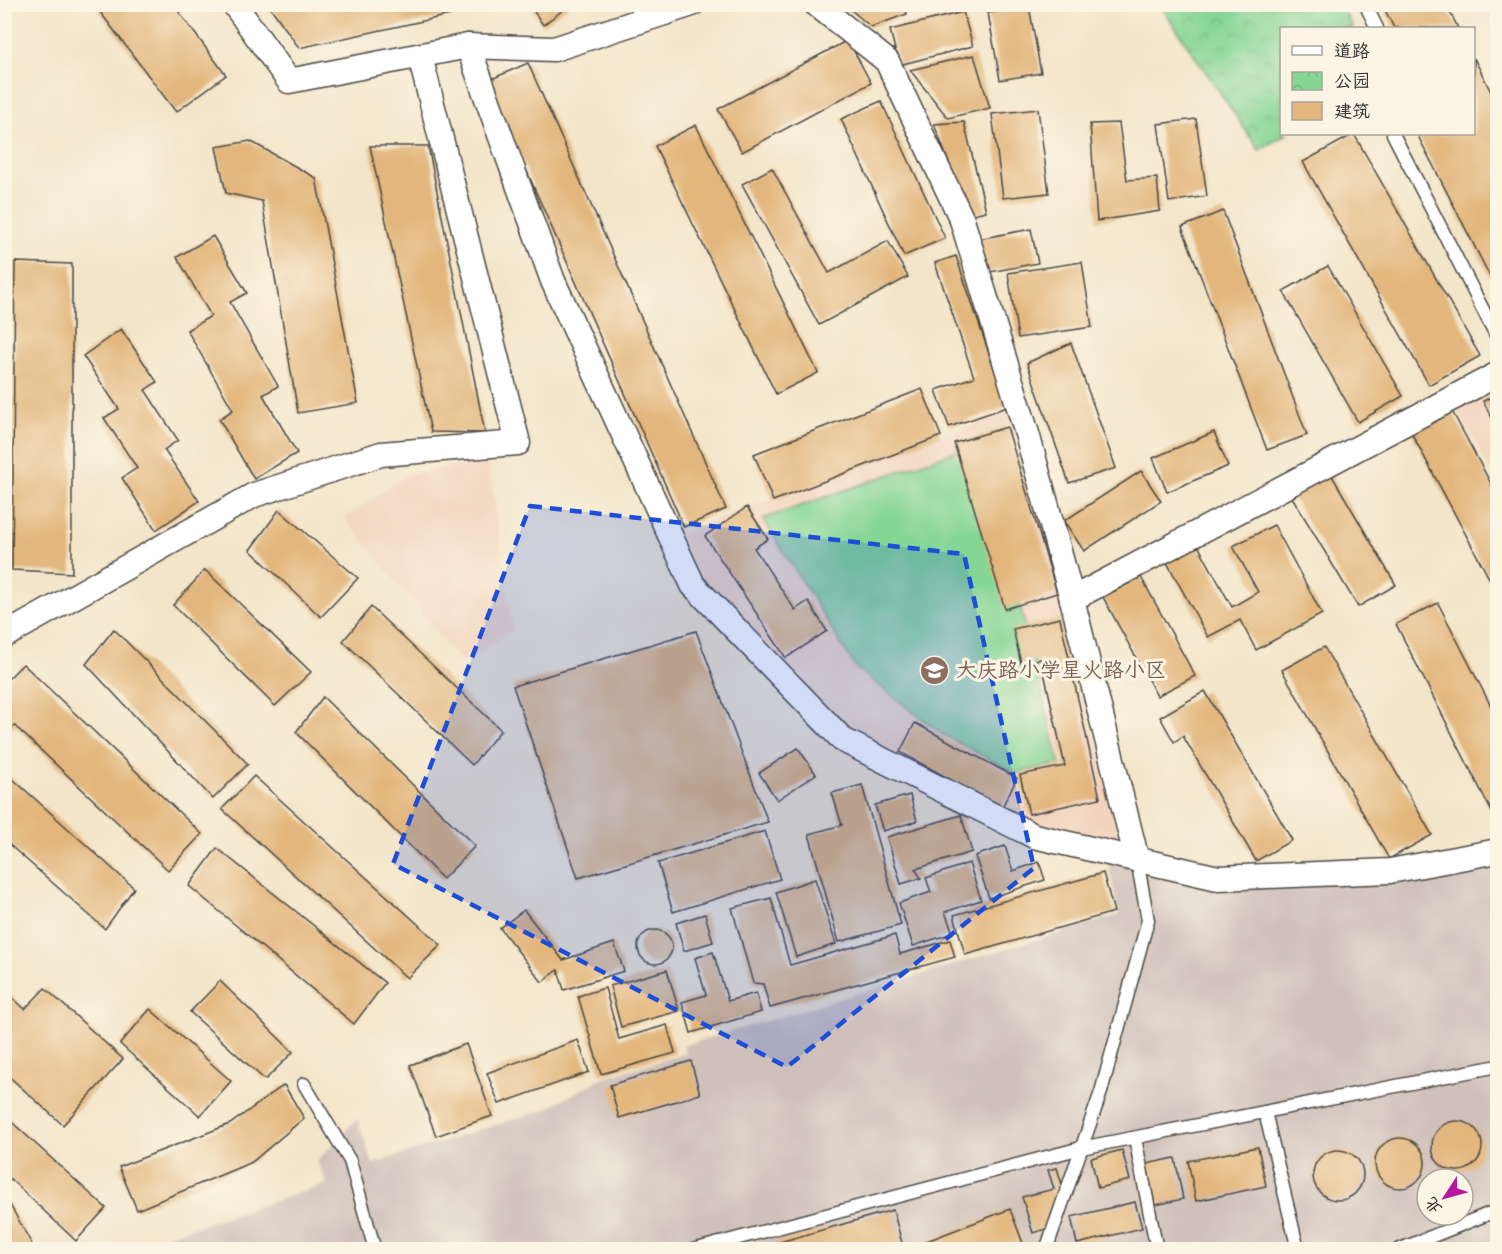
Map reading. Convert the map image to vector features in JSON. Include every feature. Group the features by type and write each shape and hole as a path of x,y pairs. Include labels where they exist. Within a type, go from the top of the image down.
{"street":[{"path":"234,4 289,81 468,46 554,49 692,4"},
{"path":"816,4 887,62 962,220 1028,437 1137,860"},
{"path":"468,46 553,281 693,585 843,741 1034,836 1218,878 1390,871 1497,851"},
{"path":"4,636 254,495 381,454 518,443 420,56"},
{"path":"1071,599 1497,374"}],"lane":[{"path":"1365,4 1376,27"},
{"path":"1394,135 1497,339"},
{"path":"1046,1250 1101,1092 1148,920 1137,860"},
{"path":"693,1250 1081,1148 1497,1066"},
{"path":"304,1084 350,1161 375,1250"},
{"path":"1265,1112 1298,1250"},
{"path":"1135,1138 1157,1250"},
{"path":"1398,1250 1497,1210"}],"highlighted area":[{"path":"530,506 964,554 1034,868 787,1067 393,864"}],"shaded area":[{"path":"1497,374 1497,482 1451,399"},
{"name":"大庆路小学星火路小区","path":"1011,412 1064,608 1120,843 1021,820 853,733 699,577 679,533"},
{"path":"488,460 513,630 463,664 345,518 407,475"},
{"path":"1107,859 1394,881 1497,864 1497,1249 122,1250 327,1184 317,1161 357,1119 373,1164 546,1109 604,1077 686,1053 683,1046 1119,915"}],"green space":[{"path":"1160,5 1341,5 1352,27 1280,27 1280,135 1285,135 1259,150"},
{"path":"979,443 1060,764 1015,773 942,734 856,668 763,519"}],"building":[{"path":"94,4 173,4 226,75 176,112"},
{"path":"268,4 495,4 496,5 299,48"},
{"path":"529,4 571,4 543,25"},
{"path":"844,4 904,4 907,14 871,27"},
{"path":"1382,4 1446,4 1458,27 1394,27"},
{"path":"1029,6 1041,73 1000,80 988,13"},
{"path":"963,12 973,46 899,65 890,30"},
{"path":"848,40 871,83 742,152 718,109"},
{"path":"974,55 990,108 948,118 910,70"},
{"path":"1475,60 1498,106 1498,292 1418,135 1475,135"},
{"path":"528,63 726,509 684,527 487,81"},
{"path":"881,101 945,238 904,256 841,119"},
{"path":"1038,109 1049,193 1003,198 992,114"},
{"path":"1196,119 1207,196 1169,202 1158,124"},
{"path":"964,122 986,211 969,215 934,124"},
{"path":"1119,123 1127,180 1157,178 1160,211 1097,221 1090,124"},
{"path":"696,125 818,373 776,394 655,146"},
{"path":"1355,135 1480,356 1429,385 1303,162"},
{"path":"250,141 316,178 358,403 298,413 262,201 226,193 216,147"},
{"path":"370,146 428,146 485,433 431,432"},
{"path":"772,168 829,273 888,241 908,277 819,325 742,184"},
{"path":"1223,211 1307,435 1267,450 1182,227"},
{"path":"1031,229 1038,263 985,273 978,239"},
{"path":"213,236 247,293 230,302 278,386 263,395 297,453 254,479 219,419 233,410 187,330 211,316 177,257"},
{"path":"956,256 1007,407 949,427 936,390 974,377 935,263"},
{"path":"15,262 72,264 72,573 12,570"},
{"path":"1082,262 1092,327 1018,338 1008,273"},
{"path":"1328,266 1403,396 1358,422 1283,291"},
{"path":"121,329 157,382 145,390 178,440 164,450 199,501 156,530 122,478 137,468 104,418 119,409 83,356"},
{"path":"1071,343 1116,468 1069,483 1027,363"},
{"path":"922,389 941,436 773,501 754,454"},
{"path":"1498,394 1498,429 1483,401"},
{"path":"1452,411 1498,497 1498,595 1411,432"},
{"path":"1007,427 1057,593 1005,609 954,443"},
{"path":"1214,432 1228,466 1167,492 1153,458"},
{"path":"1141,471 1161,501 1084,551 1064,521"},
{"path":"1331,474 1396,585 1358,607 1292,497"},
{"path":"747,507 768,539 754,548 795,610 808,601 827,631 786,658 705,536"},
{"path":"279,510 358,578 321,617 250,550"},
{"path":"1274,525 1322,614 1256,650 1240,620 1208,637 1164,557 1195,540 1232,607 1258,592 1233,546"},
{"path":"205,570 311,672 275,706 173,605"},
{"path":"1141,577 1195,676 1157,696 1103,597"},
{"path":"1438,603 1498,720 1498,824 1396,624"},
{"path":"371,607 501,730 472,765 343,641"},
{"path":"1060,618 1100,798 1029,814 1020,775 1065,766 1041,659 1021,663 1013,629"},
{"path":"114,629 248,764 213,799 86,664"},
{"path":"696,631 768,822 578,878 513,686"},
{"path":"1324,647 1432,835 1389,859 1282,670"},
{"path":"23,664 202,834 168,870 15,726 4,734 4,683"},
{"path":"1205,691 1292,840 1256,861 1183,736 1174,742 1160,717"},
{"path":"323,697 475,846 443,879 296,732"},
{"path":"915,723 1017,778 1002,807 900,752"},
{"path":"798,748 816,774 777,800 759,773"},
{"path":"4,771 134,888 105,929 4,840"},
{"path":"254,776 441,945 407,978 222,809"},
{"path":"862,785 901,925 839,942 809,834 842,825 832,793"},
{"path":"910,795 917,821 883,831 875,805"},
{"path":"961,815 972,852 915,869 921,878 901,884 887,837"},
{"path":"765,831 780,879 673,912 658,863"},
{"path":"1005,846 1013,871 1039,862 1045,880 989,898 975,856"},
{"path":"217,848 385,983 354,1024 189,886"},
{"path":"969,863 981,900 945,912 953,933 913,946 899,903 931,892 926,878"},
{"path":"1103,873 1114,912 965,955 954,915"},
{"path":"815,879 836,944 796,957 776,892"},
{"path":"771,898 790,965 895,935 900,954 950,940 955,957 770,1008 763,984 753,983 732,908"},
{"path":"524,910 563,960 614,943 624,971 564,990 558,970 542,982 500,928"},
{"path":"705,914 713,942 684,951 676,923"},
{"path":"655,930 667,935 672,947 667,959 655,964 643,959 638,947 643,935"},
{"path":"713,952 728,1001 756,993 761,1012 691,1033 682,1002 706,995 695,958"},
{"path":"667,970 679,1011 621,1027 610,986"},
{"path":"220,981 293,1052 265,1080 190,1012"},
{"path":"45,988 123,1059 63,1125 4,1072 4,990 25,1009"},
{"path":"605,988 619,1039 667,1025 675,1053 601,1074 578,996"},
{"path":"150,1009 231,1081 200,1116 120,1044"},
{"path":"578,1040 589,1072 499,1104 487,1073"},
{"path":"466,1044 492,1116 436,1136 410,1065"},
{"path":"691,1061 700,1094 619,1118 610,1085"},
{"path":"284,1085 304,1118 252,1162 137,1210 119,1167 230,1124"},
{"path":"4,1115 106,1208 76,1241 4,1173"},
{"path":"1447,1122 1467,1122 1475,1128 1482,1141 1481,1156 1471,1167 1443,1167 1433,1156 1433,1136"},
{"path":"1395,1138 1405,1138 1414,1142 1421,1149 1425,1158 1425,1167 1415,1167 1415,1183 1405,1188 1395,1188 1386,1184 1379,1177 1375,1168 1375,1158 1379,1149 1386,1142"},
{"path":"1258,1147 1266,1186 1196,1201 1188,1161"},
{"path":"1122,1150 1130,1180 1098,1188 1091,1158"},
{"path":"1343,1150 1356,1157 1362,1165 1362,1185 1356,1193 1348,1199 1333,1200 1320,1193 1314,1185 1313,1170 1320,1157 1328,1151"},
{"path":"1175,1158 1183,1199 1155,1205 1146,1164"},
{"path":"1057,1168 1063,1188 1049,1228 1033,1233 1022,1197 1054,1189 1048,1170"},
{"path":"1135,1202 1142,1228 1077,1244 1071,1217"},
{"path":"9,1203 35,1250 4,1250 4,1205"},
{"path":"1010,1209 1024,1246 1016,1250 921,1250 919,1244"},
{"path":"893,1210 902,1243 878,1250 763,1250 762,1247"}],"place":[{"name":"大庆路小学星火路小区","path":"935,670"}]}
